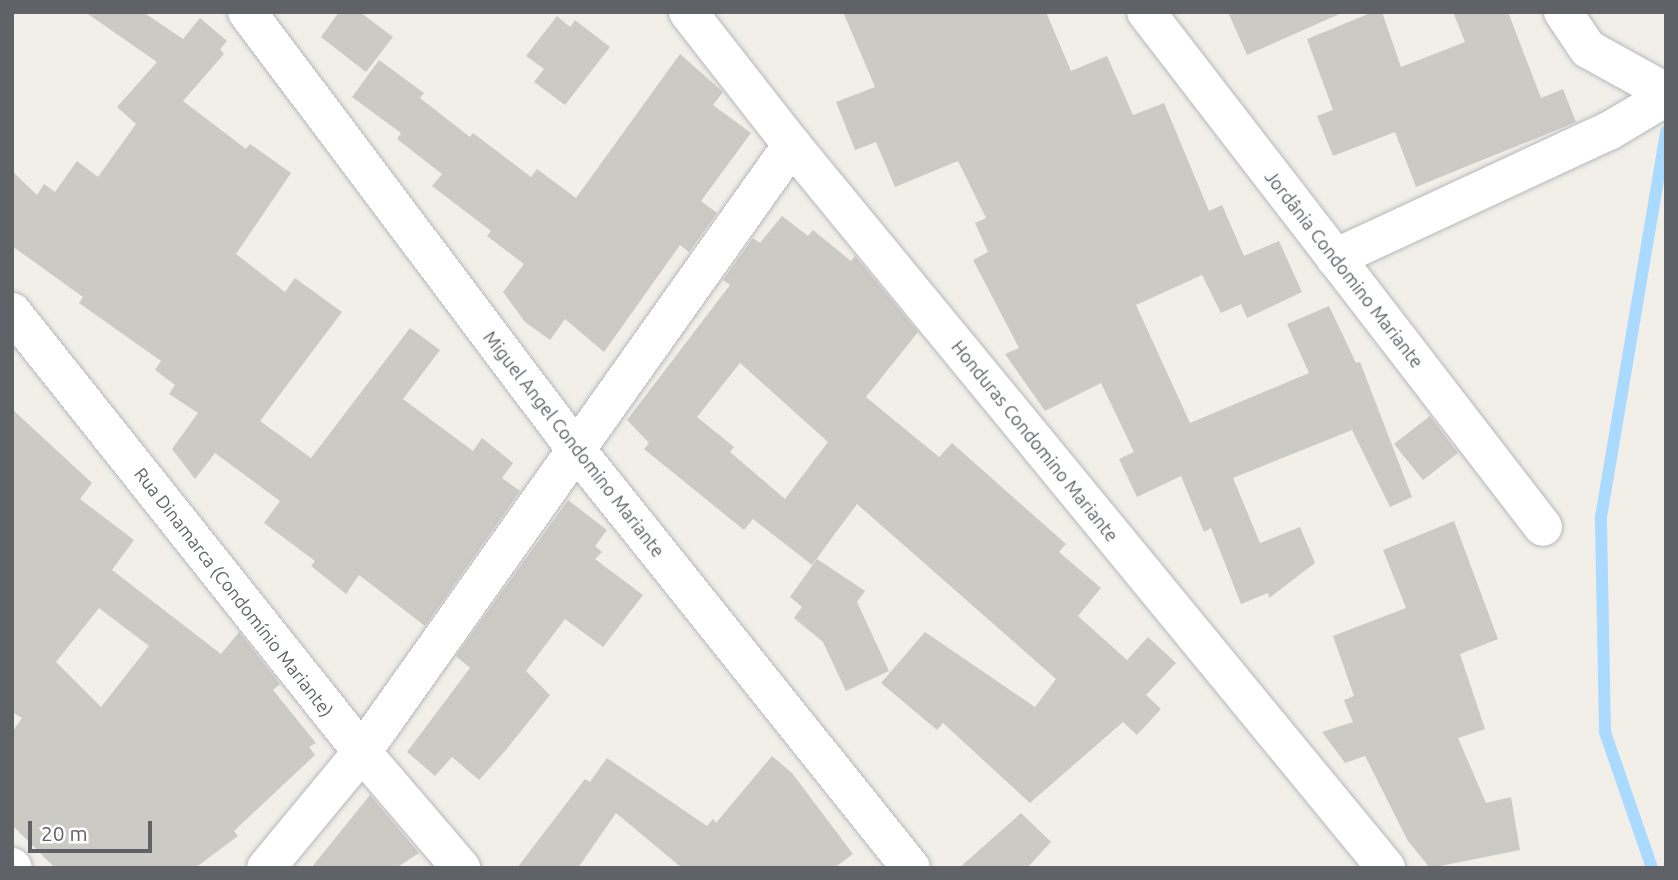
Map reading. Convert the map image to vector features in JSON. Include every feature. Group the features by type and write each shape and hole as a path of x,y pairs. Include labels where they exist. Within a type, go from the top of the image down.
{"street":[{"name":"Miguel Angel Condomino Mariante","path":"247,12 574,447 911,868"},
{"name":"Honduras Condomino Mariante","path":"688,12 792,145 1386,868"},
{"name":"Jordânia Condomino Mariante","path":"1146,12 1543,527"},
{"path":"1563,12 1588,49 1666,92"},
{"path":"1335,258 1609,131 1666,97"},
{"path":"266,868 362,752 574,447 792,145"},
{"name":"Rua Dinamarca (Condomínio Mariante)","path":"12,312 362,752 461,868"}],"building":[{"path":"85,12 143,12 183,39 200,18 227,41 220,49 224,54 183,101 246,149 250,144 291,173 236,254 285,292 295,278 342,312 260,421 311,458 410,328 440,350 403,399 473,451 482,438 513,463 502,478 520,491 425,626 359,575 346,594 311,566 315,561 264,523 280,501 215,453 195,479 172,449 198,413 169,394 175,385 155,370 161,361 79,303 83,297 12,246 12,171 37,195 44,184 55,192 77,161 98,177 136,124 117,107 157,62"},
{"path":"339,12 360,12 393,37 366,72 321,37"},
{"path":"843,12 1046,12 1071,71 1107,56 1133,115 1164,103 1209,211 1222,205 1244,256 1279,241 1302,292 1247,318 1241,304 1221,313 1202,275 1136,305 1190,423 1309,373 1287,324 1329,306 1356,363 1360,362 1412,497 1390,507 1352,430 1233,478 1260,543 1300,527 1315,563 1269,598 1268,593 1241,604 1211,528 1204,532 1181,476 1137,497 1119,459 1134,452 1101,383 1045,411 1005,354 1019,348 973,260 988,252 975,223 986,218 958,161 895,187 876,142 855,150 836,102 875,87"},
{"path":"1228,12 1344,12 1247,55"},
{"path":"1373,12 1382,12 1401,67 1465,42 1453,12 1508,12 1541,98 1563,89 1576,122 1416,187 1395,132 1333,156 1317,116 1333,110 1307,39"},
{"path":"557,16 570,27 575,20 610,47 565,105 534,82 544,69 526,56"},
{"path":"680,54 723,92 713,105 751,133 701,201 717,213 689,252 680,245 604,352 565,319 550,340 525,322 503,292 524,264 487,236 491,231 432,186 442,174 397,139 401,133 352,97 379,60 424,93 420,98 470,137 473,133 531,177 537,169 576,198"},
{"path":"782,216 808,236 813,230 851,261 855,256 918,332 866,397 939,457 952,443 1066,544 1059,552 1101,588 1078,616 1127,660 1148,637 1176,663 1146,695 1161,709 1137,735 1123,722 1030,803 943,723 937,730 881,683 925,632 1035,707 1056,679 857,504 812,565 753,519 744,530 644,449 649,443 627,420 730,285 723,280 753,238 760,243","holes":["740,363 828,442 785,499 730,452 734,447 697,417"]},
{"path":"12,409 92,483 80,499 134,540 112,570 221,654 239,632 280,684 273,690 316,743 309,747 315,755 234,831 238,836 195,868 55,868 12,825 12,732 22,718 12,712","holes":["99,608 149,646 101,707 56,662"]},
{"path":"1430,416 1458,453 1423,480 1394,444"},
{"path":"568,500 607,530 595,546 602,552 595,559 643,595 603,647 565,619 526,671 550,695 505,751 479,780 452,757 435,776 407,752 470,668 456,656"},
{"path":"1454,521 1498,639 1460,654 1485,729 1458,738 1486,803 1511,797 1520,850 1430,868 1408,841 1365,756 1345,763 1322,732 1353,722 1344,700 1354,696 1333,636 1406,608 1383,550"},
{"path":"817,559 865,591 857,602 889,671 846,691 823,642 794,618 802,607 790,597"},
{"path":"772,756 792,773 853,854 834,868 682,868 616,813 578,868 517,868 585,779 590,782 607,758 707,826 713,819 716,823"},
{"path":"370,795 419,853 396,868 311,868"},
{"path":"1021,813 1051,842 1027,868 959,868"}],"waterway":[{"path":"1652,868 1605,732 1601,517 1666,131"}]}
